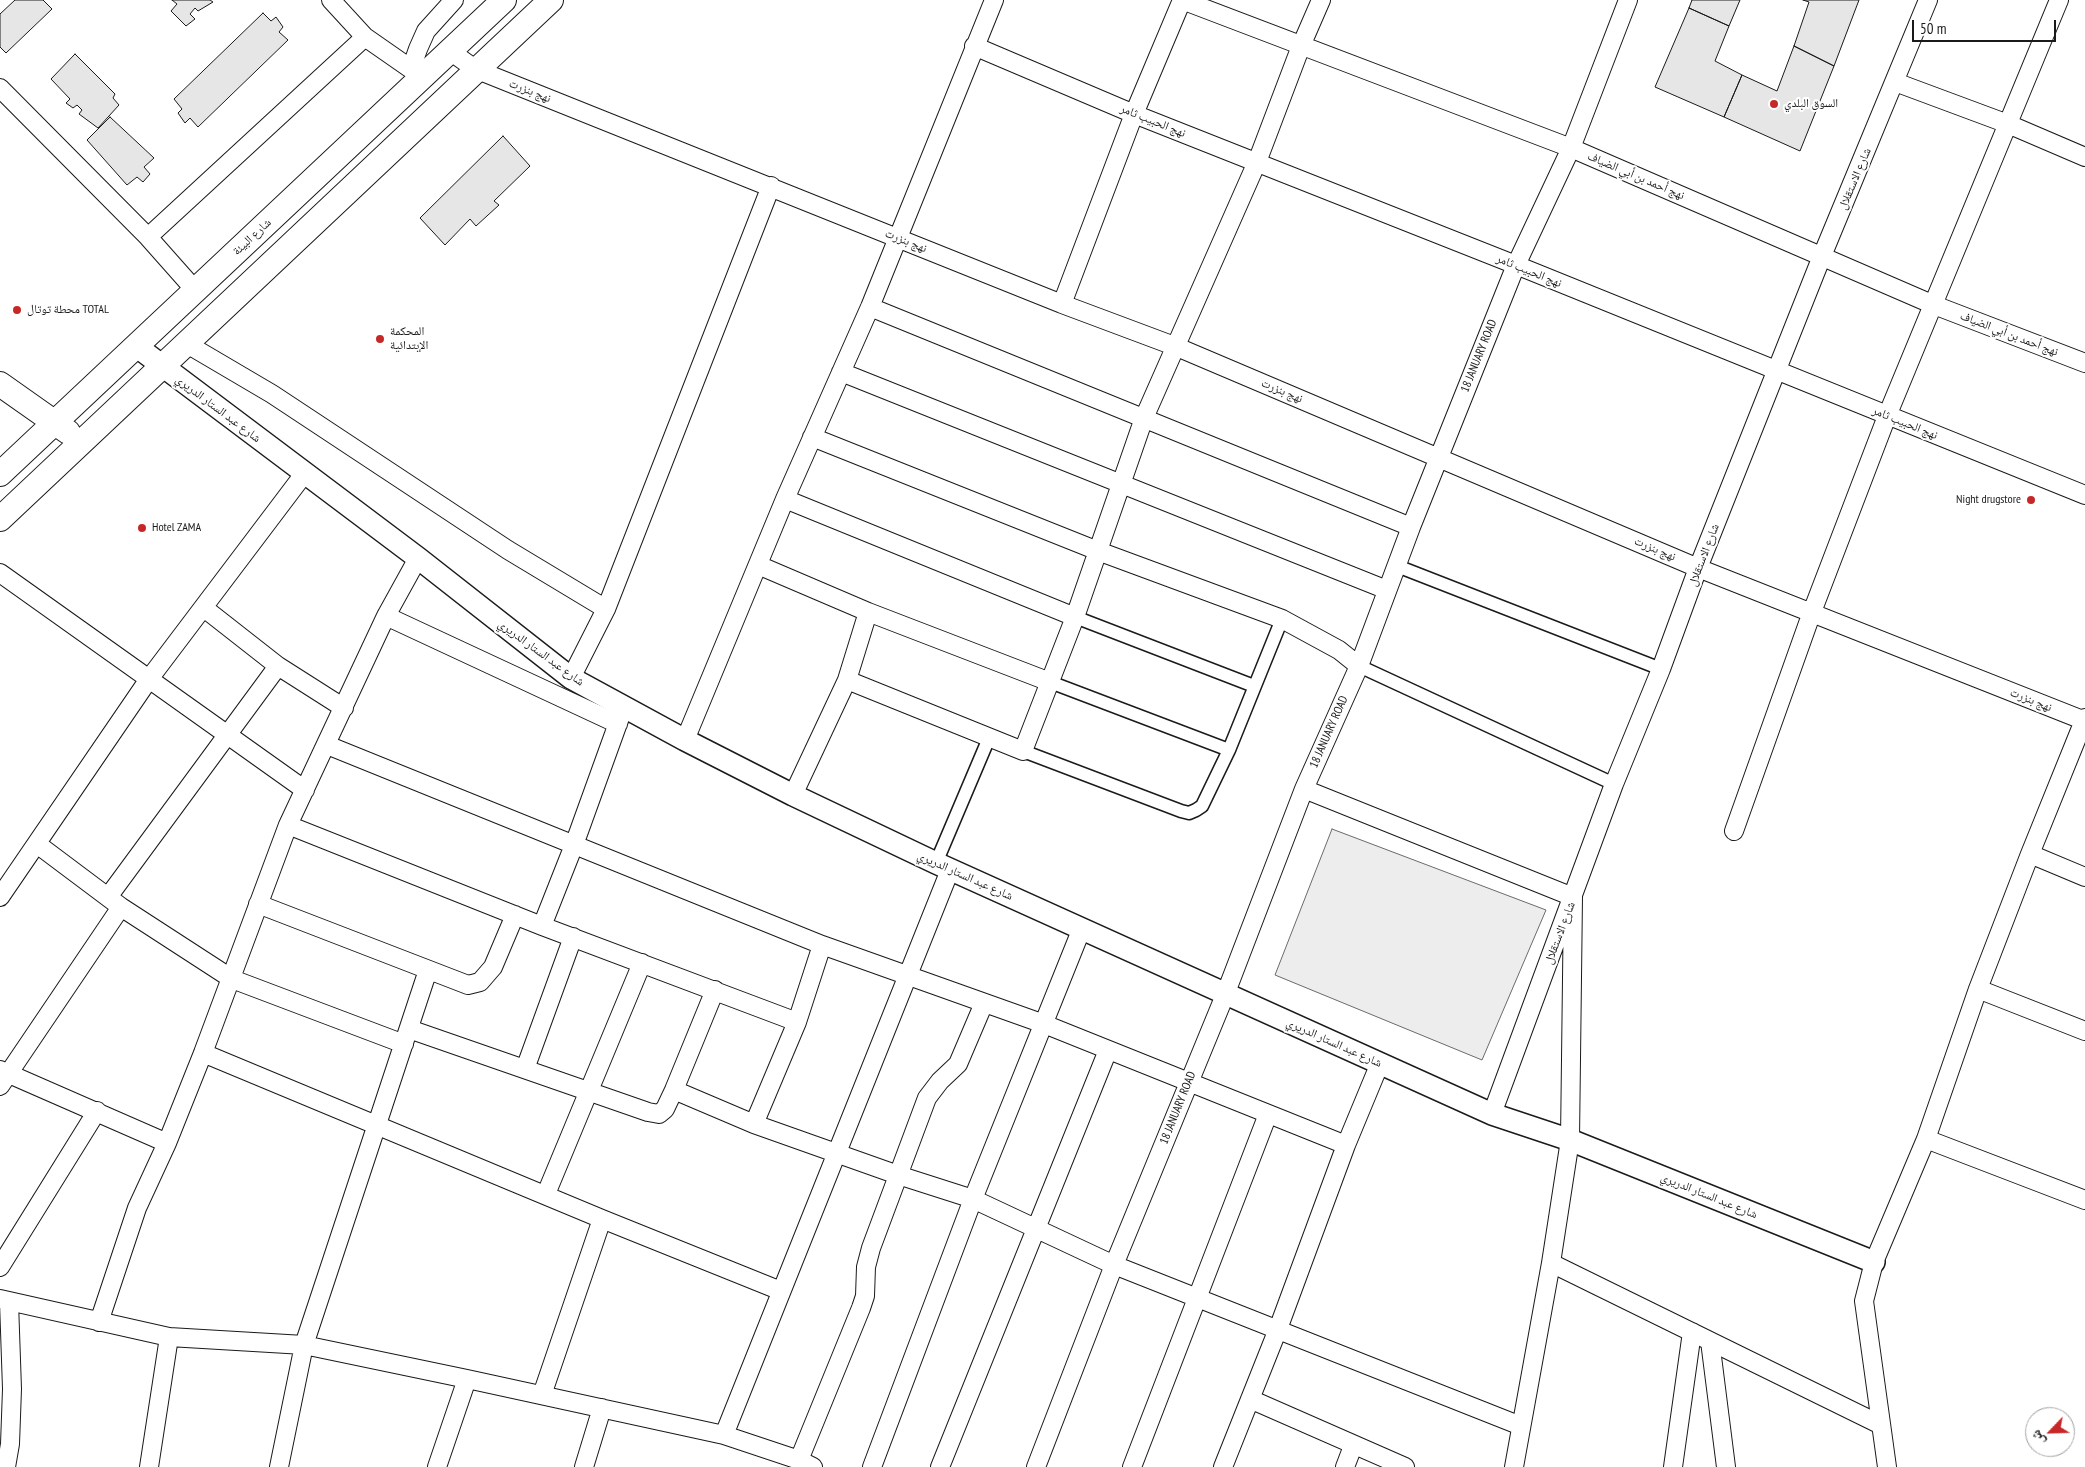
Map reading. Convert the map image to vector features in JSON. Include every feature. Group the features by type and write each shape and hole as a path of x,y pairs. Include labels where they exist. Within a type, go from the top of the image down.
{"main road":[{"name":"شارع البيئة","path":"0,474 195,290 416,72 450,51 504,0"},
{"path":"0,519 551,0"},
{"path":"4,394 56,422 81,443"}],"street":[{"path":"331,0 365,37 416,72 418,49 426,31 454,0"},
{"path":"685,740 785,499 870,307 994,0"},
{"path":"1062,304 1134,114 1182,0"},
{"name":"نهج أحمد بن أبي الضياف","path":"1182,0 1571,148 1934,305 2085,363"},
{"path":"1023,751 1075,618 1123,484 1144,418 1177,347 1257,162 1301,46 1321,0"},
{"name":"18 JANUARY ROAD","path":"1036,1467 1114,1265 1225,995 1304,789 1359,666 1438,458 1516,265 1571,148 1628,0"},
{"name":"شارع الاستقلال","path":"1492,1114 1614,784 1661,669 1698,568 1822,256 1928,0"},
{"path":"1734,831 1812,612 1887,416 2059,0"},
{"path":"148,237 365,37"},
{"name":"نهج الحبيب ثامر","path":"974,46 1134,114 1516,265 2085,495"},
{"name":"نهج بنزرت","path":"450,51 475,70 771,186 1062,304 1177,347 1698,568 2085,720"},
{"path":"1895,82 2008,124 2085,157"},
{"path":"1,90 148,237 195,290"},
{"path":"571,678 606,609 771,186"},
{"path":"870,307 1411,527"},
{"path":"187,344 272,394 508,550 606,609"},
{"name":"شارع عبد الستار الدريري","path":"136,346 418,558 621,715 685,740 793,795 943,867 1492,1114 1570,1140 1874,1262"},
{"path":"841,372 1387,590"},
{"path":"812,437 1098,551 1282,619 1339,650 1359,666 1614,784"},
{"path":"0,896 150,679 304,474"},
{"path":"785,499 1075,618 1254,686"},
{"path":"99,1322 136,1208 167,1142 203,1053 288,825 386,616 418,558"},
{"path":"758,566 868,612 1229,750"},
{"path":"1397,566 1661,669"},
{"path":"0,573 305,790"},
{"path":"204,608 278,666 344,708"},
{"path":"793,795 847,680 868,612"},
{"path":"386,616 621,715 574,846 542,926"},
{"path":"847,680 989,738 1189,813 1202,806 1229,750 1282,619"},
{"path":"167,1142 97,1111 3,1076 115,902 227,735 278,666"},
{"path":"1887,1467 1864,1301 1874,1262 1926,1139 1978,988 2085,720"},
{"path":"724,1435 908,975 943,867 989,738"},
{"path":"327,745 822,945 1044,1024 1346,1145"},
{"path":"1304,789 1573,898 1570,1140 1551,1263 1514,1467"},
{"path":"288,825 542,926 797,1022"},
{"path":"37,844 115,902 232,979 406,1036 525,1069 656,1114 665,1109 715,990"},
{"path":"2030,854 2085,877"},
{"path":"258,904 468,985 480,982 493,968 515,915"},
{"path":"872,1467 972,1199 1082,928"},
{"path":"525,1069 573,937"},
{"path":"754,1124 797,1022 822,945"},
{"path":"546,1194 642,963"},
{"path":"279,1467 304,1345 428,970"},
{"path":"1978,988 2085,1031"},
{"path":"6,1467 10,1444 6,1395 5,1300 168,1337 304,1345 724,1435 806,1464 865,1296 866,1268 870,1248 927,1098 961,1058 984,1003"},
{"path":"940,1467 1108,1050"},
{"path":"203,1053 546,1194 602,1219 781,1291"},
{"path":"1223,1467 1278,1329 1346,1145 1380,1063"},
{"path":"674,1090 754,1124 972,1199 1114,1265 1521,1426"},
{"path":"0,1267 97,1111"},
{"path":"1132,1467 1268,1114"},
{"path":"1926,1139 2085,1200"},
{"path":"542,1395 602,1219"},
{"path":"1551,1263 1882,1425"},
{"path":"1673,1467 1692,1332"},
{"path":"149,1467 168,1337"},
{"path":"1710,1342 1726,1467"},
{"path":"437,1467 467,1379"},
{"path":"1250,1399 1353,1446 1405,1467"},
{"path":"584,1467 602,1408"},
{"path":"1345,1467 1353,1446"}],"shaded area":[{"path":"1332,829 1546,910 1482,1060 1275,975"}],"building":[{"path":"15,0 43,0 52,9 6,53 0,47 0,14"},
{"path":"172,0 210,0 213,2 198,11 195,8 190,14 195,19 186,26 171,11 177,4"},
{"path":"1692,0 1740,0 1729,26 1689,8"},
{"name":"السوق البلدي","path":"1803,0 1859,0 1834,66 1794,46 1809,2"},
{"path":"1689,8 1729,26 1715,61 1742,75 1724,117 1655,87"},
{"path":"263,13 271,21 276,17 283,27 279,32 288,40 198,127 190,118 185,123 178,113 182,109 174,99"},
{"name":"السوق البلدي","path":"1794,46 1834,66 1800,151 1724,117 1742,75 1777,91"},
{"path":"75,54 115,94 113,98 119,105 98,128 79,114 82,110 77,105 73,108 66,103 70,99 51,79"},
{"path":"110,117 154,158 144,167 150,174 143,182 137,177 127,185 87,140"},
{"path":"503,136 530,166 494,201 499,205 476,226 470,219 445,245 420,218"}],"place":[{"name":"السوق البلدي","path":"1774,104"},
{"name":"محطة توتال TOTAL","path":"17,310"},
{"name":"المحكمة الإبتدائية","path":"380,339"},
{"name":"Night drugstore","path":"2031,500"},
{"name":"Hotel ZAMA","path":"142,528"}]}
